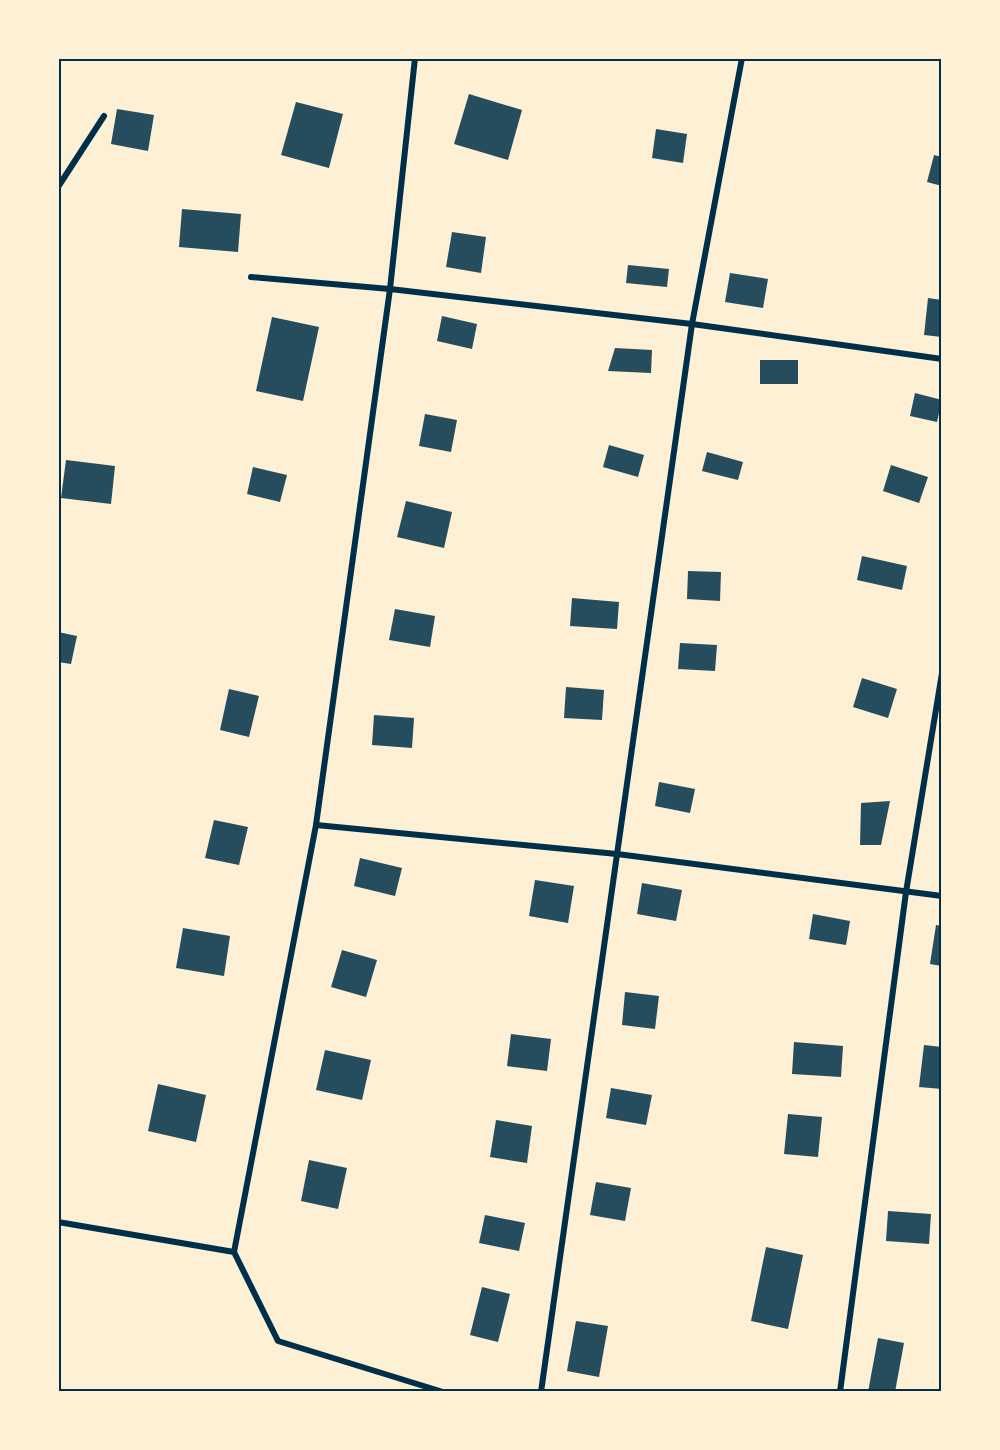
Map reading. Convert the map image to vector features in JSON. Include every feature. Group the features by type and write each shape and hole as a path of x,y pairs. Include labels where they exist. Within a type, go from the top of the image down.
{"street":[{"path":"415,58 390,289 316,825 234,1252 278,1341 443,1392"},
{"path":"541,1392 692,324 742,58"},
{"path":"58,187 104,116"},
{"path":"251,277 390,289 692,324 942,359"},
{"path":"840,1392 906,892 942,673"},
{"path":"316,825 617,854 942,896"},
{"path":"58,1222 234,1252"}],"building":[{"path":"469,94 522,110 508,160 454,144"},
{"path":"296,102 343,114 329,168 281,155"},
{"path":"117,109 154,115 148,151 111,144"},
{"path":"656,129 687,134 683,163 652,158"},
{"path":"934,155 942,157 942,186 927,182"},
{"path":"182,209 241,214 238,252 179,247"},
{"path":"452,232 486,237 481,273 446,267"},
{"path":"628,265 669,269 667,287 626,283"},
{"path":"730,273 768,279 763,308 725,302"},
{"path":"928,298 942,300 942,337 924,335"},
{"path":"442,316 477,324 472,349 437,341"},
{"path":"272,317 319,327 303,401 256,391"},
{"path":"615,348 652,350 651,373 608,371"},
{"path":"760,360 798,360 798,384 760,384"},
{"path":"915,393 942,400 937,422 910,416"},
{"path":"425,414 457,420 451,452 419,446"},
{"path":"609,445 644,455 638,477 603,467"},
{"path":"707,452 743,462 738,480 702,471"},
{"path":"66,460 115,466 111,504 61,498"},
{"path":"891,465 928,477 919,503 883,491"},
{"path":"253,467 287,475 280,502 247,494"},
{"path":"406,501 452,512 444,548 397,537"},
{"path":"862,556 907,566 902,590 857,580"},
{"path":"688,571 721,572 720,601 687,599"},
{"path":"572,598 619,602 617,629 570,626"},
{"path":"395,609 435,616 430,647 389,640"},
{"path":"58,632 77,636 71,664 58,662"},
{"path":"680,643 717,645 715,671 678,669"},
{"path":"862,678 897,689 888,718 853,707"},
{"path":"566,687 604,690 602,720 564,718"},
{"path":"229,689 259,696 249,737 220,730"},
{"path":"374,715 414,718 412,748 372,745"},
{"path":"659,782 695,789 690,813 655,806"},
{"path":"890,801 881,845 860,845 861,803"},
{"path":"214,820 248,827 239,865 205,858"},
{"path":"360,858 402,868 395,896 354,886"},
{"path":"535,880 574,886 568,923 529,916"},
{"path":"642,883 682,890 676,921 637,914"},
{"path":"813,914 850,921 846,945 809,939"},
{"path":"936,925 942,926 942,966 930,964"},
{"path":"183,928 230,936 224,976 176,968"},
{"path":"342,950 377,960 366,997 331,987"},
{"path":"625,992 659,996 655,1029 622,1025"},
{"path":"511,1034 551,1039 547,1071 507,1066"},
{"path":"794,1042 843,1046 841,1077 792,1074"},
{"path":"924,1045 942,1047 942,1089 919,1087"},
{"path":"325,1050 371,1060 362,1100 316,1090"},
{"path":"158,1084 206,1095 196,1142 148,1131"},
{"path":"611,1088 652,1095 646,1125 606,1118"},
{"path":"788,1114 822,1117 818,1157 784,1154"},
{"path":"496,1120 532,1126 527,1163 490,1157"},
{"path":"309,1160 347,1168 338,1209 301,1201"},
{"path":"596,1182 631,1188 625,1221 590,1215"},
{"path":"888,1211 931,1214 929,1244 886,1241"},
{"path":"485,1215 525,1223 519,1251 479,1243"},
{"path":"766,1247 803,1255 788,1329 751,1321"},
{"path":"482,1287 510,1294 498,1342 470,1335"},
{"path":"576,1321 608,1326 599,1377 567,1371"},
{"path":"878,1338 904,1343 895,1392 868,1392"}]}
